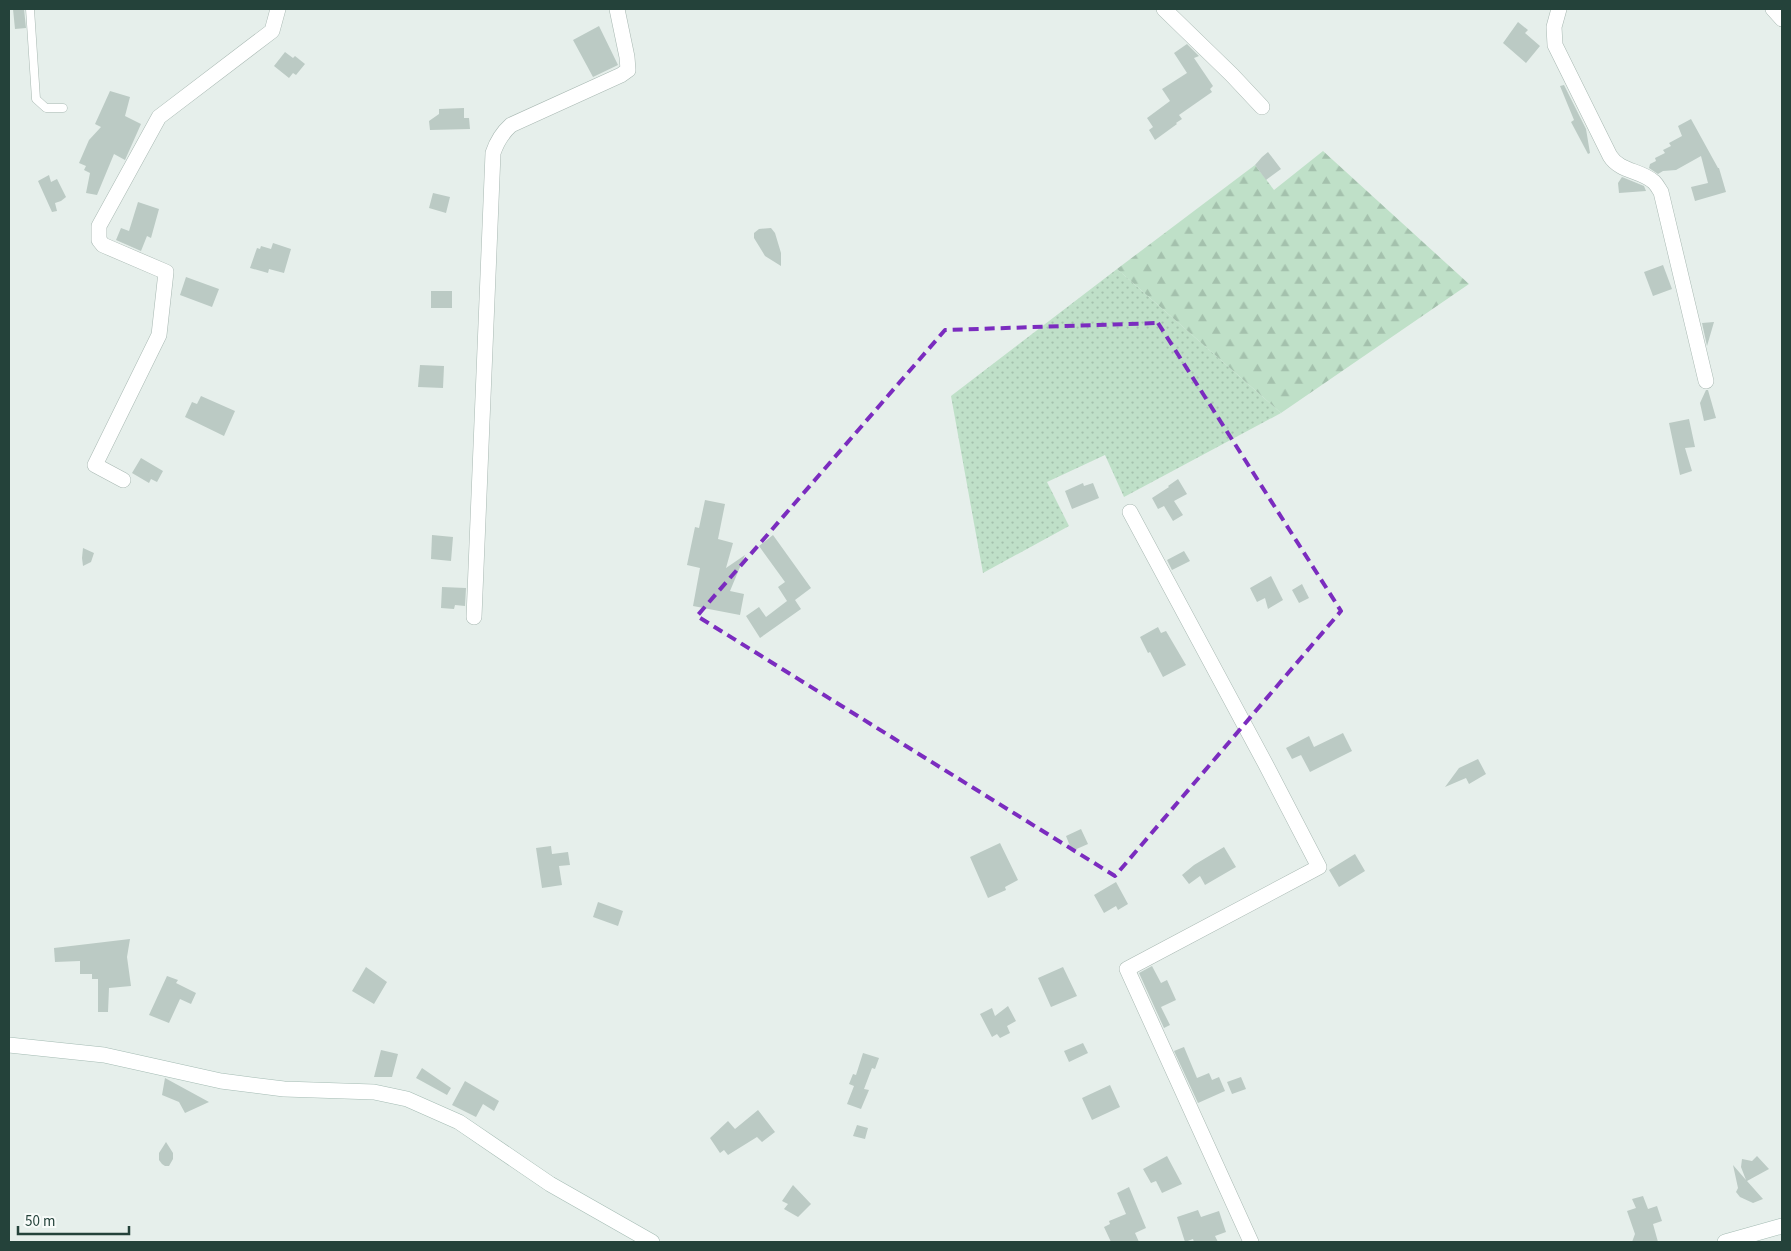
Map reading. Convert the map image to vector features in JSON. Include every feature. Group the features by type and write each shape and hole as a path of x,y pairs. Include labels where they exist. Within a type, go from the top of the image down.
{"street":[{"path":"123,480 96,465 159,335 166,272 103,246 99,240 99,226 159,116 272,31 278,9"},
{"path":"474,617 493,153 499,138 511,125 621,75 628,70 628,57 616,9"},
{"path":"1164,9 1262,107"},
{"path":"1559,9 1554,27 1555,45 1610,156 1621,167 1654,182 1661,192 1706,381"},
{"path":"1773,9 1782,19"},
{"path":"1130,512 1319,867 1127,969 1250,1242"},
{"path":"9,1045 104,1055 221,1082 284,1089 374,1092 407,1099 459,1122 550,1184 652,1242"},
{"path":"1725,1242 1782,1226"}],"lane":[{"path":"30,9 36,99 46,108 63,108"}],"highlighted area":[{"path":"1158,323 1341,611 1115,876 697,616 945,330"}],"green space":[{"path":"1323,151 1469,284 1281,413 1117,269 1255,165 1274,190"},
{"path":"1117,269 1281,413 1124,497 1105,455 1047,482 1069,526 983,573 951,396"}],"building":[{"path":"13,9 24,9 26,28 15,29"},
{"path":"1518,22 1528,30 1525,33 1540,46 1526,63 1503,43"},
{"path":"599,26 618,65 593,77 573,40"},
{"path":"1187,44 1199,56 1194,58 1213,86 1210,89 1212,92 1179,115 1182,119 1155,140 1149,130 1153,127 1147,118 1170,101 1162,89 1187,73 1174,53"},
{"path":"285,52 293,58 295,56 305,64 296,75 293,73 289,78 274,66"},
{"path":"1564,85 1586,129 1590,153 1588,154 1571,122 1574,120 1560,86"},
{"path":"110,91 130,97 125,116 141,124 125,160 114,154 97,195 86,193 90,173 84,170 86,166 79,163 89,140 101,127 95,124"},
{"path":"464,108 464,118 469,118 470,129 430,130 429,121 439,114 439,109"},
{"path":"1691,119 1719,168 1726,192 1695,201 1691,187 1708,183 1701,156 1676,170 1663,171 1658,174 1649,168 1650,164 1656,161 1655,158 1665,153 1663,150 1671,146 1669,143 1682,136 1678,126"},
{"path":"1268,152 1281,169 1266,180 1255,165"},
{"path":"49,175 51,182 57,179 66,197 55,203 57,211 52,212 38,181"},
{"path":"1622,177 1644,186 1646,191 1619,193 1618,183"},
{"path":"433,193 450,197 446,213 429,208"},
{"path":"138,202 159,209 151,238 147,236 141,251 116,240 121,228 129,231"},
{"path":"771,228 775,233 781,253 781,266 765,256 754,238 754,233 759,229"},
{"path":"273,243 291,249 284,273 269,269 268,273 250,268 257,248 260,249 261,246 271,249"},
{"path":"1663,265 1672,289 1653,296 1644,272"},
{"path":"186,277 219,289 212,307 180,295"},
{"path":"431,291 452,291 452,308 431,308"},
{"path":"1714,322 1707,346 1702,323"},
{"path":"420,365 444,366 443,388 418,387"},
{"path":"1706,390 1708,390 1716,418 1704,421 1700,403"},
{"path":"201,396 235,411 224,436 185,417 192,402 197,404"},
{"path":"1689,419 1695,447 1685,448 1692,471 1680,475 1669,423"},
{"path":"141,458 163,471 157,482 151,479 149,483 132,473"},
{"path":"1178,479 1187,494 1174,501 1183,515 1173,521 1164,506 1158,509 1152,498"},
{"path":"1083,483 1084,486 1093,483 1099,498 1072,509 1065,491"},
{"path":"705,500 725,504 718,539 733,543 726,568 745,555 730,591 744,594 740,615 693,606 700,568 687,565 695,527 699,528"},
{"path":"432,535 453,537 451,561 431,559"},
{"path":"773,535 811,588 795,600 801,609 760,638 746,616 759,607 766,617 787,601 778,587 785,582 759,546"},
{"path":"83,548 94,553 91,562 83,566 82,558"},
{"path":"1184,551 1190,561 1172,570 1167,560"},
{"path":"1271,576 1283,600 1268,609 1265,598 1257,602 1250,588"},
{"path":"1302,584 1309,598 1299,603 1292,590"},
{"path":"442,587 466,588 465,606 455,605 454,609 441,608"},
{"path":"1158,627 1161,633 1166,631 1186,665 1163,677 1140,637"},
{"path":"1343,733 1352,751 1310,772 1301,755 1292,759 1286,748 1309,736 1314,747"},
{"path":"1478,759 1486,774 1469,784 1466,778 1445,787 1459,768"},
{"path":"1081,829 1088,844 1072,851 1066,836"},
{"path":"1000,843 1018,880 1005,887 1006,890 988,898 970,857"},
{"path":"551,846 552,854 568,852 570,865 559,866 562,885 542,888 536,848"},
{"path":"1224,847 1236,867 1205,885 1200,876 1189,884 1182,875 1194,865"},
{"path":"1355,854 1365,871 1339,887 1329,870"},
{"path":"1116,882 1128,904 1118,910 1116,906 1104,913 1094,895"},
{"path":"598,902 623,911 618,926 593,917"},
{"path":"130,939 127,957 131,986 109,988 108,1012 98,1012 98,979 92,979 92,974 80,974 80,961 55,962 54,948"},
{"path":"1152,966 1161,983 1167,980 1176,1000 1161,1007 1170,1025 1164,1028 1139,973"},
{"path":"366,967 387,982 374,1004 352,991"},
{"path":"1063,967 1077,996 1051,1007 1038,978"},
{"path":"167,976 178,980 176,983 196,993 191,1004 180,999 169,1023 149,1015"},
{"path":"1008,1006 1016,1021 1007,1026 1010,1033 1000,1038 997,1034 992,1037 980,1014 992,1008 995,1016"},
{"path":"1083,1043 1088,1053 1069,1062 1064,1051"},
{"path":"1184,1047 1197,1078 1209,1073 1212,1080 1219,1077 1225,1091 1198,1103 1174,1051"},
{"path":"381,1050 398,1054 392,1077 374,1077"},
{"path":"863,1053 879,1058 875,1069 872,1068 864,1089 869,1090 861,1109 847,1104 854,1086 849,1084 853,1074 856,1075"},
{"path":"422,1068 451,1088 447,1095 416,1078"},
{"path":"1241,1077 1246,1089 1232,1094 1227,1082"},
{"path":"165,1078 209,1102 185,1113 179,1102 162,1095"},
{"path":"465,1081 499,1101 494,1111 483,1104 476,1117 452,1105"},
{"path":"1110,1085 1120,1107 1092,1120 1082,1098"},
{"path":"758,1110 775,1132 762,1142 757,1137 728,1155 724,1150 720,1153 710,1138 728,1121 735,1129"},
{"path":"857,1125 868,1128 865,1139 853,1136"},
{"path":"166,1142 173,1153 173,1159 169,1166 165,1166 159,1160 159,1153"},
{"path":"1167,1156 1182,1184 1162,1193 1156,1181 1151,1183 1143,1169"},
{"path":"1757,1156 1769,1169 1747,1181 1763,1199 1753,1203 1740,1197 1736,1192 1738,1188 1733,1165 1746,1180 1741,1167 1742,1159 1752,1161"},
{"path":"793,1185 811,1204 798,1217 784,1209 788,1204 782,1201"},
{"path":"1129,1187 1146,1228 1135,1233 1139,1242 1111,1242 1104,1227 1110,1224 1109,1221 1126,1214 1117,1193"},
{"path":"1643,1196 1648,1209 1657,1206 1662,1221 1653,1224 1658,1242 1632,1242 1635,1234 1627,1211 1636,1208 1632,1199"},
{"path":"1198,1210 1201,1217 1219,1211 1226,1232 1215,1236 1218,1242 1194,1242 1193,1239 1185,1242 1177,1217"}]}
